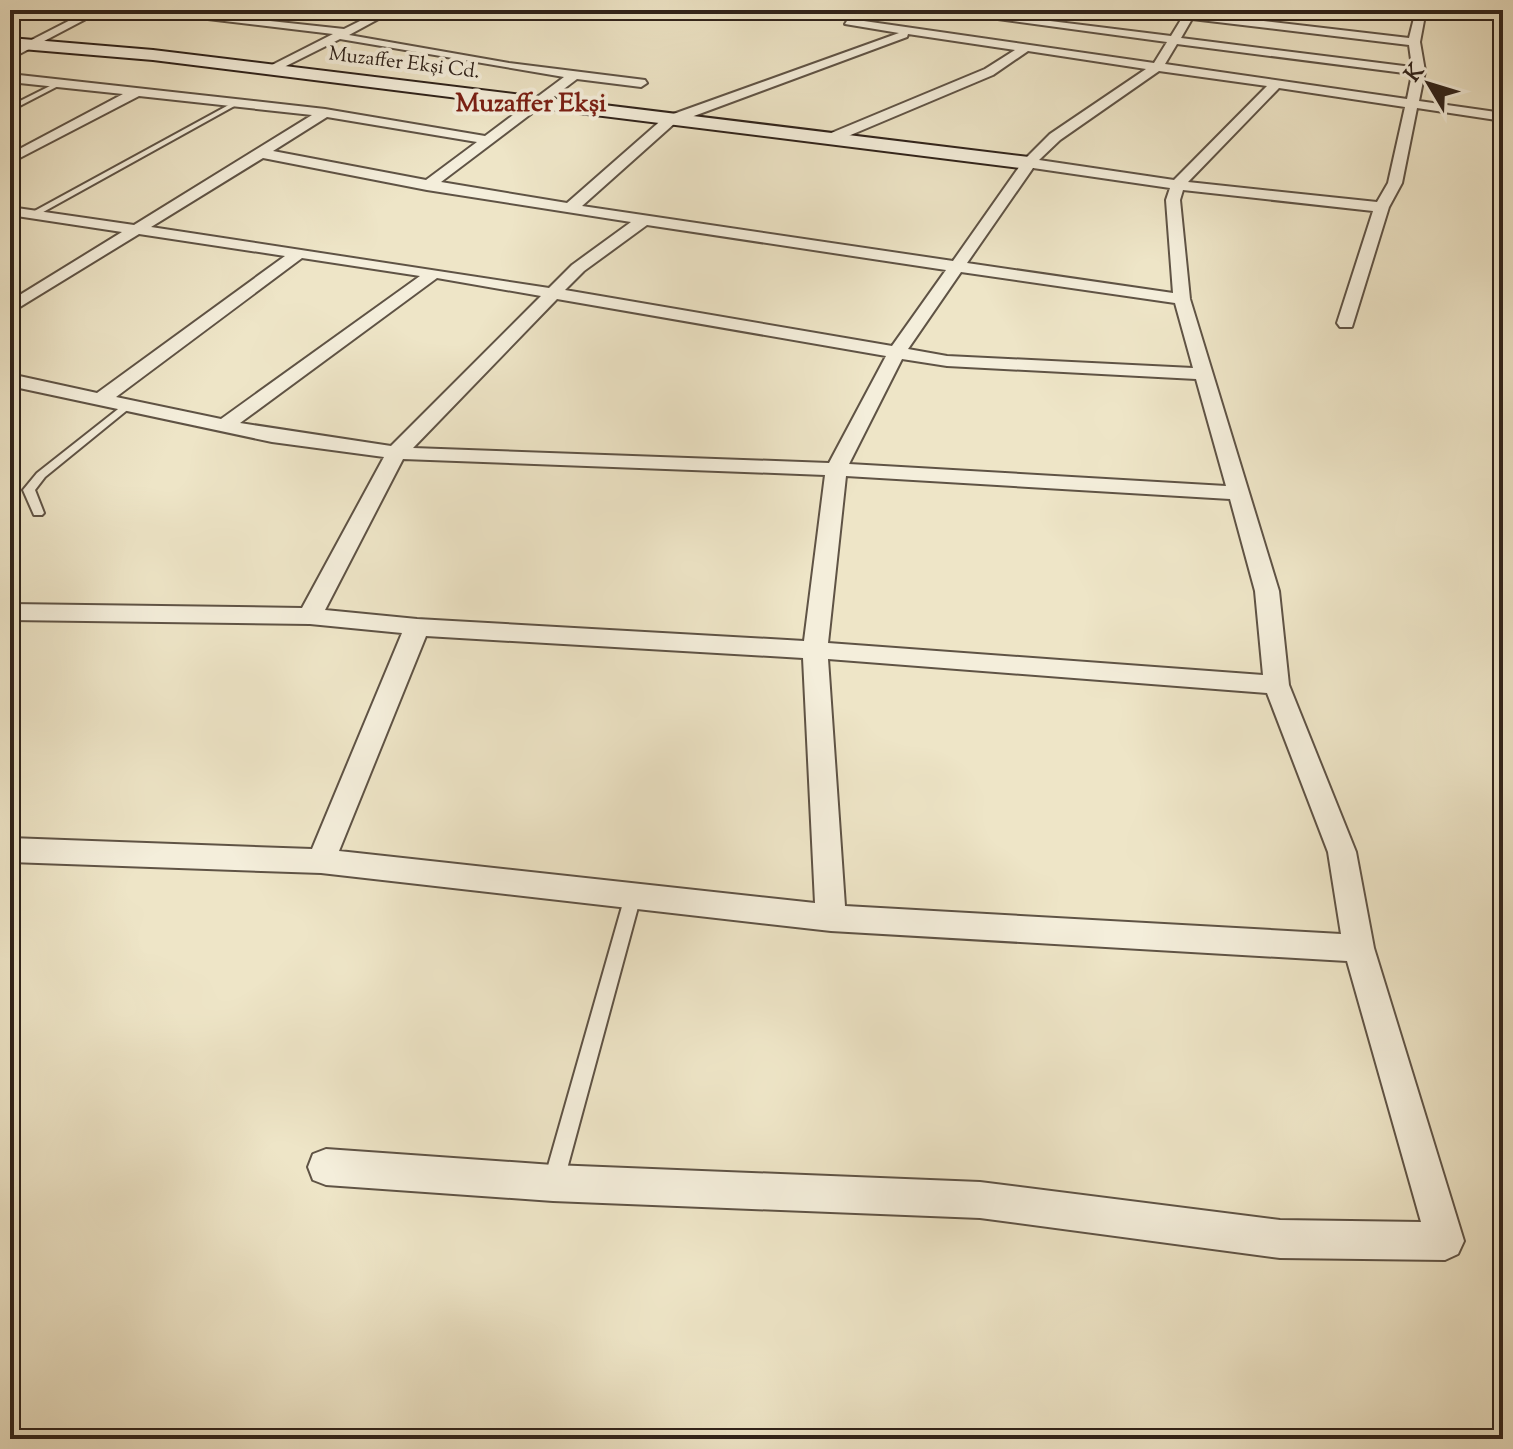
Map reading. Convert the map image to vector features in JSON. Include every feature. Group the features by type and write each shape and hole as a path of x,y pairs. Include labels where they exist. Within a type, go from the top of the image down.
{"street":[{"path":"10,56 98,10"},
{"path":"137,10 341,34 509,67 641,83"},
{"path":"272,69 390,10"},
{"path":"860,10 849,22 1503,117"},
{"path":"936,10 1419,71"},
{"path":"1144,10 1297,24 1414,42"},
{"path":"1346,323 1382,207 1395,183 1419,71 1414,42 1421,10"},
{"path":"831,918 815,650 836,469 896,353 1029,163 1055,137 1158,66 1190,13"},
{"path":"569,209 670,120 910,32"},
{"name":"Muzaffer Ekşi Cd.","path":"10,43 272,69 1029,163"},
{"path":"829,139 989,72 1025,48"},
{"path":"427,186 574,75"},
{"path":"10,78 325,113 488,140"},
{"path":"326,1167 553,1183 980,1200 1280,1239 1445,1241 1359,948 1342,852 1276,685 1267,591 1182,299 1173,200 1178,184 1276,84"},
{"path":"10,159 139,91"},
{"path":"10,308 325,113"},
{"path":"260,153 427,186 569,209 1182,299"},
{"path":"1029,163 1270,198 1382,207"},
{"path":"10,211 140,227 434,273 947,361 1202,374"},
{"path":"310,616 396,453 593,255 645,219"},
{"path":"101,399 301,252"},
{"path":"224,426 434,273"},
{"path":"10,380 224,426 396,453 836,469 1239,493"},
{"path":"10,612 310,616 417,627 815,650 1276,685"},
{"path":"321,861 417,627"},
{"path":"10,850 321,861 831,918 1359,948"}],"lane":[{"path":"472,10 494,13 529,10"},
{"path":"10,109 62,82"},
{"path":"33,214 236,103"},
{"path":"38,513 29,490 41,475 127,405"},
{"path":"553,1183 633,896"}],"district":[{"name":"Muzaffer Ekşi","path":"531,104"}]}
